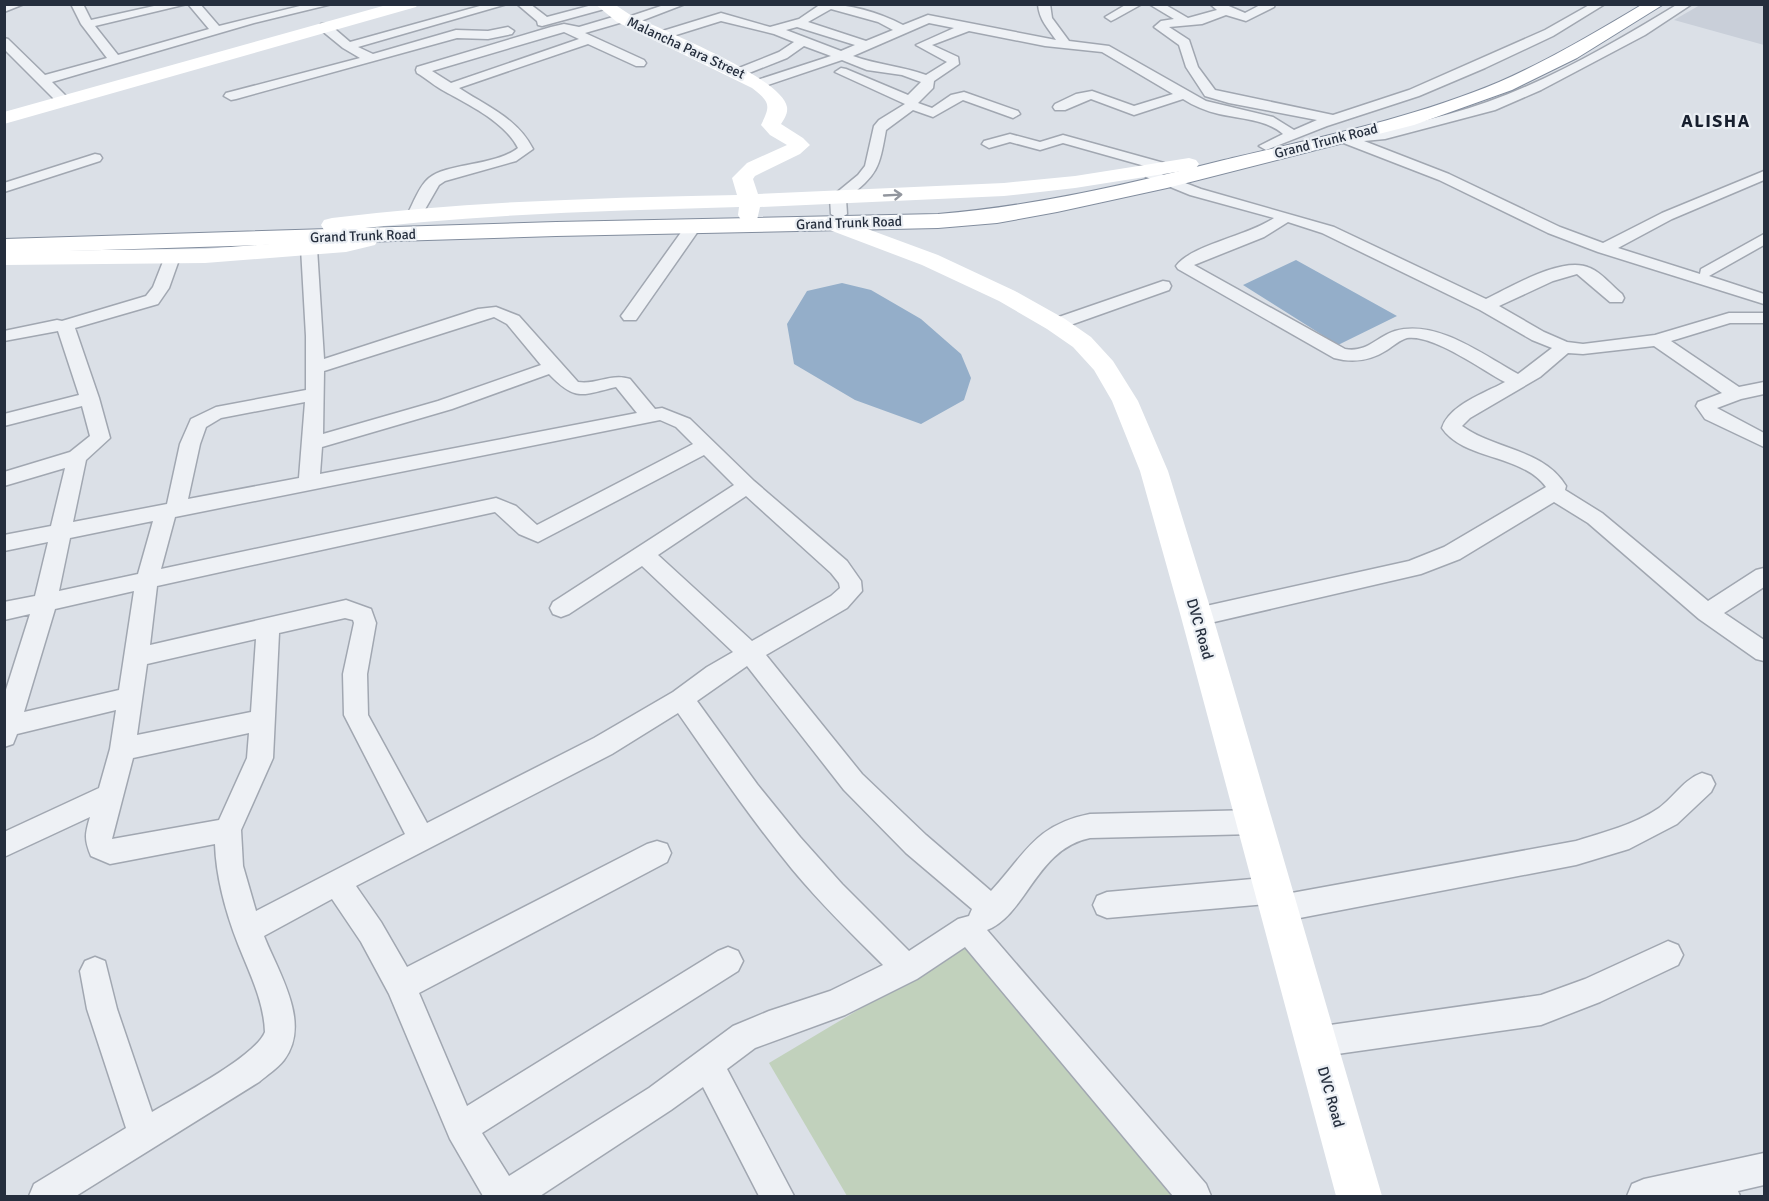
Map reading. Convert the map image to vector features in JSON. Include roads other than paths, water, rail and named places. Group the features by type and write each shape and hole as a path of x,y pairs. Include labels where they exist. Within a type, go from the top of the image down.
{"highway":[{"name":"Grand Trunk Road","path":"1159,174 1442,99 1550,52 1634,4"},
{"name":"Grand Trunk Road","path":"4,236 837,212 938,221 997,216 1159,174 1336,133 1407,121 1505,86 1571,54 1656,4"},
{"name":"Grand Trunk Road","path":"4,246 693,227 749,214"}],"street":[{"path":"4,9 19,4"},
{"path":"77,4 87,24 116,60"},
{"path":"87,24 182,4"},
{"path":"193,4 217,30"},
{"path":"43,80 116,60 172,33 217,30 264,17 327,4"},
{"path":"4,118 410,4"},
{"path":"349,46 502,4"},
{"path":"522,4 546,21"},
{"path":"231,96 456,34 488,35 546,21 680,4"},
{"path":"1044,4 1047,22 1062,37 1065,45"},
{"path":"1111,17 1137,4"},
{"path":"1154,4 1187,22"},
{"path":"1336,133 1414,93 1549,33 1600,4"},
{"path":"1266,146 1292,135 1336,133 1385,135 1490,107 1536,87 1595,56 1686,4"},
{"path":"775,30 800,22 830,5 882,19 901,29"},
{"path":"1270,5 1246,16 1220,8 1215,17 1165,24 1160,27 1185,43 1192,67 1210,93 1336,133 1444,177 1554,230 1604,249 1758,296"},
{"path":"759,84 843,56 901,29 928,20 943,8"},
{"path":"699,9 721,17 775,30 871,67 904,70 927,80"},
{"path":"156,10 172,33"},
{"path":"415,215 433,182 510,158 526,149 518,134 506,124 422,70 555,30 579,30 615,11"},
{"name":"Malancha Para Street","path":"615,11 660,36 759,84 777,103 778,112 771,125 775,130 800,145 793,151 748,170 742,178 749,214"},
{"path":"660,36 721,17"},
{"path":"928,20 1065,45 1105,49 1146,75 1208,107 1278,124 1292,135"},
{"path":"800,22 866,45"},
{"path":"325,27 349,46 373,58"},
{"path":"927,80 954,64 954,60 922,45 968,27"},
{"path":"572,30 640,63"},
{"path":"447,88 589,40"},
{"path":"739,73 783,55 804,40"},
{"path":"4,42 64,101"},
{"path":"841,72 933,113 956,98 964,96 1013,114"},
{"path":"837,212 872,166 879,129 928,85 927,80"},
{"path":"1060,107 1081,97 1092,95 1134,111 1185,94"},
{"path":"988,144 1005,138 1040,146 1063,139 1132,160 1225,202 1328,230 1486,306 1539,336 1564,347 1583,349 1657,340 1730,318 1764,318"},
{"path":"4,188 95,158"},
{"path":"1604,249 1667,216 1764,175"},
{"path":"332,225 415,215 517,208 749,214"},
{"name":"DVC Road","path":"837,212 930,260 1007,296 1056,324 1082,342 1104,366 1125,401 1154,471 1197,617 1359,1197"},
{"path":"1285,217 1274,226 1250,238 1192,258 1184,266 1340,354 1361,357 1405,333 1420,333 1450,345 1518,382"},
{"path":"630,316 693,227"},
{"path":"4,258 172,257 309,248 394,235"},
{"path":"1707,272 1764,239"},
{"path":"1619,241 1740,284 1758,296"},
{"path":"309,248 317,367 314,443 309,483"},
{"path":"4,336 57,325 64,326 152,300 161,288 172,257"},
{"path":"1486,306 1573,269 1585,272 1616,298"},
{"path":"1056,324 1163,286"},
{"path":"317,367 484,313 496,312 513,320 565,382 579,388 617,381 623,383 649,415"},
{"path":"4,479 77,456 100,438 90,398 68,330 64,326"},
{"path":"1657,340 1736,394"},
{"path":"1197,617 1413,568 1452,553 1554,493 1556,486 1552,477 1541,470 1468,440 1452,428 1454,421 1462,414 1534,373 1564,347"},
{"path":"314,443 445,405 552,367"},
{"path":"1764,388 1736,394 1705,406 1706,410 1764,441"},
{"path":"228,830 110,852 101,847 98,837 123,749 147,581 198,423 216,413 316,394"},
{"path":"4,420 90,398"},
{"path":"4,543 662,414 674,417 683,423 747,486 839,567 850,581 851,591 840,602 715,674 682,699 603,746 510,795 421,837 247,930"},
{"path":"4,611 496,506 511,511 524,528 538,534 707,445"},
{"path":"6,732 45,603 77,456"},
{"path":"561,608 747,486"},
{"path":"1554,493 1595,518 1707,613 1764,652"},
{"path":"643,554 750,653 854,782 916,844 993,910"},
{"path":"1707,613 1759,587"},
{"path":"136,657 346,609 363,615 365,623 355,674 356,715 421,837"},
{"path":"46,1197 248,1071 270,1053 280,1034 277,1010 247,930 229,866 228,830 260,758 268,627"},
{"path":"6,732 130,697"},
{"path":"682,699 746,790 791,848 908,969"},
{"path":"123,749 263,720"},
{"path":"1107,905 1276,899 1576,853 1629,837 1668,816 1702,784"},
{"path":"6,841 108,796"},
{"path":"337,882 371,932 401,986 461,1128 496,1187 508,1193 525,1187 708,1065 744,1037 834,1004 908,969 993,910 1043,848 1065,832 1090,826 1255,822"},
{"path":"401,986 657,853"},
{"path":"968,929 1194,1197"},
{"path":"1316,1042 1540,1010 1590,992 1668,955"},
{"path":"461,1128 728,961"},
{"path":"95,971 102,1008 144,1136"},
{"path":"708,1065 777,1197"},
{"path":"1644,1197 1719,1188 1764,1169"}],"water":[{"path":"1296,260 1397,316 1338,345 1243,285"},
{"path":"842,283 871,290 921,319 961,354 971,378 964,400 921,424 855,400 794,364 787,324 807,291"}],"district":[{"name":"ALISHA","path":"1716,121"}]}
